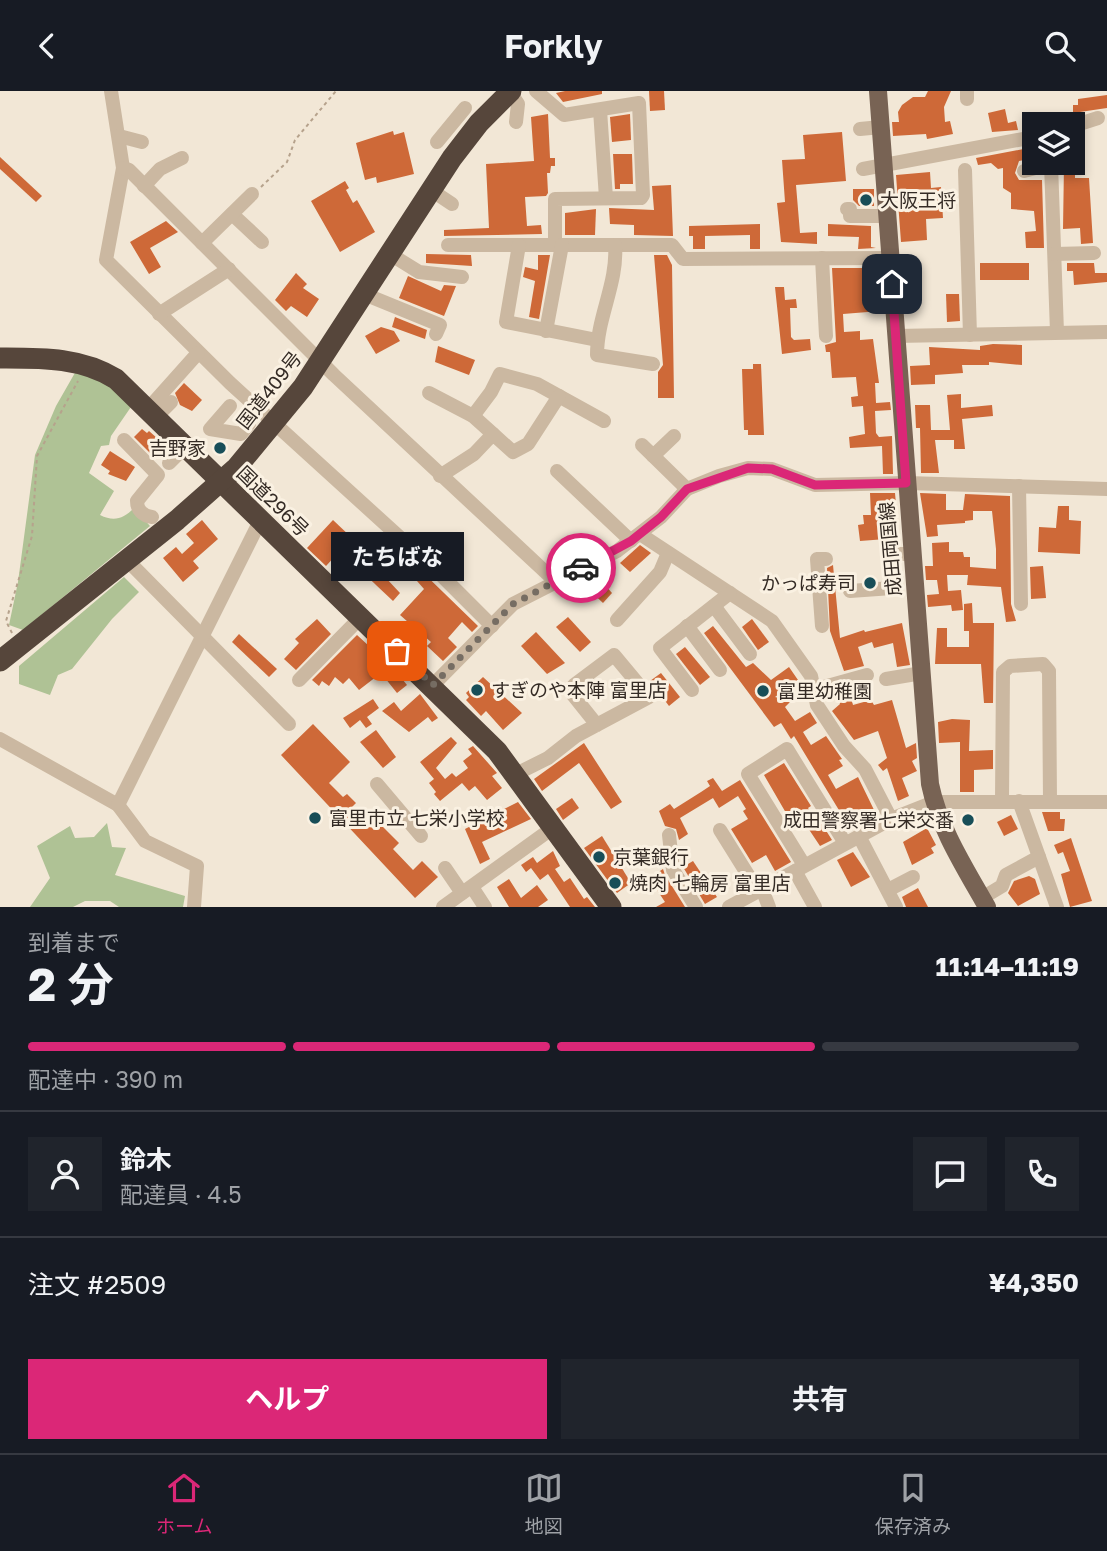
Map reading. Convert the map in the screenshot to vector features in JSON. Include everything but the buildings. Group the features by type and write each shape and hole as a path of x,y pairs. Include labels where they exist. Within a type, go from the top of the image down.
{"highway":[{"name":"国道409号","path":"0,661 127,560 156,519 221,482 251,432 273,424 320,361 390,254 406,218 424,194 444,149 471,114 510,92"},
{"name":"国道296号","path":"0,358 54,359 87,364 116,379 260,521 433,685 516,774 611,907"}],"main road":[{"name":"成田両国線","path":"878,91 886,156 887,216 911,554 922,673 931,707 934,802 952,856 963,878 984,902"}],"street":[{"path":"111,91 123,168 106,260 198,353 439,573 492,626"},
{"path":"536,91 564,115 639,103 641,120 641,198 555,199 559,245 546,331"},
{"path":"510,92 519,104 516,122"},
{"path":"600,110 606,198"},
{"path":"1085,122 1098,118"},
{"path":"860,129 881,127"},
{"path":"118,136 142,142"},
{"path":"863,169 886,156 1022,139"},
{"path":"144,186 160,169 182,158"},
{"path":"123,168 440,476 555,581"},
{"path":"965,170 970,335"},
{"path":"1052,175 1057,332"},
{"path":"202,243 252,194"},
{"path":"424,194 452,204"},
{"path":"847,209 850,209 850,216 887,216"},
{"path":"232,213 262,242"},
{"path":"448,245 672,245 683,259 891,258"},
{"path":"519,245 506,322 597,340"},
{"path":"615,245 615,270 597,340 597,355 647,364"},
{"path":"1055,254 1094,253"},
{"path":"390,254 419,272 462,277"},
{"path":"822,258 826,336"},
{"path":"159,314 229,269"},
{"path":"364,294 440,325 436,334"},
{"path":"895,337 1107,332"},
{"path":"152,414 198,353"},
{"path":"473,416 491,392 500,373 537,384 604,421"},
{"path":"429,393 473,416 513,452 528,444 559,396"},
{"path":"152,414 171,402"},
{"path":"230,406 210,429 241,434 251,432"},
{"path":"440,476 474,454 493,434"},
{"path":"674,436 647,450 687,489"},
{"path":"124,440 158,475 137,501 138,509 146,516 156,519"},
{"path":"170,463 185,447"},
{"path":"433,685 513,604 636,537 687,489 748,468 772,469 824,489 906,483 1107,489"},
{"path":"557,471 636,537 668,553 772,621 811,676 817,705 844,746 865,769 891,819"},
{"path":"1019,486 1021,604"},
{"path":"118,804 260,521"},
{"path":"617,620 660,572 668,553"},
{"path":"889,554 911,554"},
{"path":"822,626 817,559 826,559"},
{"path":"127,560 289,724"},
{"path":"850,591 892,588"},
{"path":"692,690 660,648 730,593"},
{"path":"714,605 750,654"},
{"path":"299,680 361,617"},
{"path":"687,626 719,670"},
{"path":"516,774 548,758 597,725 649,697 614,655 574,685 573,695 597,725"},
{"path":"1002,800 1003,672 1010,666 1043,664 1049,671 1050,801"},
{"path":"886,679 922,673"},
{"path":"814,690 867,675"},
{"path":"0,739 118,804 145,841 197,866 194,907"},
{"path":"815,907 800,868 748,773 787,749 845,843"},
{"path":"377,784 421,836"},
{"path":"1019,801 1057,907"},
{"path":"729,907 891,819 934,802 1107,802"},
{"path":"443,907 554,827"},
{"path":"720,830 769,907"},
{"path":"669,835 673,870 696,907"},
{"path":"859,836 897,907"},
{"path":"984,902 1002,887 1006,875 1039,857"},
{"path":"445,868 485,907"},
{"path":"888,890 914,877"}],"path":[{"path":"252,194 287,162 295,140 337,91"},
{"path":"19,646 6,621 32,535 37,456 87,364"}],"green space":[{"path":"76,371 99,378 133,404 111,436 109,445 101,446 89,473 114,491 100,515 118,518 134,508 150,526 23,630 9,625 18,582 35,455 56,406"},
{"path":"124,577 139,592 112,619 72,669 58,675 50,695 19,684 19,666"},
{"path":"107,823 112,847 126,848 115,875 185,896 183,907 119,907 110,901 85,901 73,907 30,907 50,878 37,846 70,826 75,838 94,837"}],"way so far":[{"path":"397,651 433,685 513,604 581,568"}],"place":[{"name":"大阪王将","path":"866,200"},
{"name":"吉野家","path":"220,448"},
{"name":"かっぱ寿司","path":"870,583"},
{"name":"たちばな","path":"397,651"},
{"name":"すぎのや本陣 富里店","path":"477,690"},
{"name":"富里幼稚園","path":"763,691"},
{"name":"富里市立 七栄小学校","path":"315,818"},
{"name":"成田警察署七栄交番","path":"968,820"},
{"name":"京葉銀行","path":"599,857"},
{"name":"焼肉 七輪房 富里店","path":"615,883"}],"route":[{"path":"581,568 617,551 631,541 661,517 687,489 748,468 772,469 815,485 906,483 892,284"}]}
